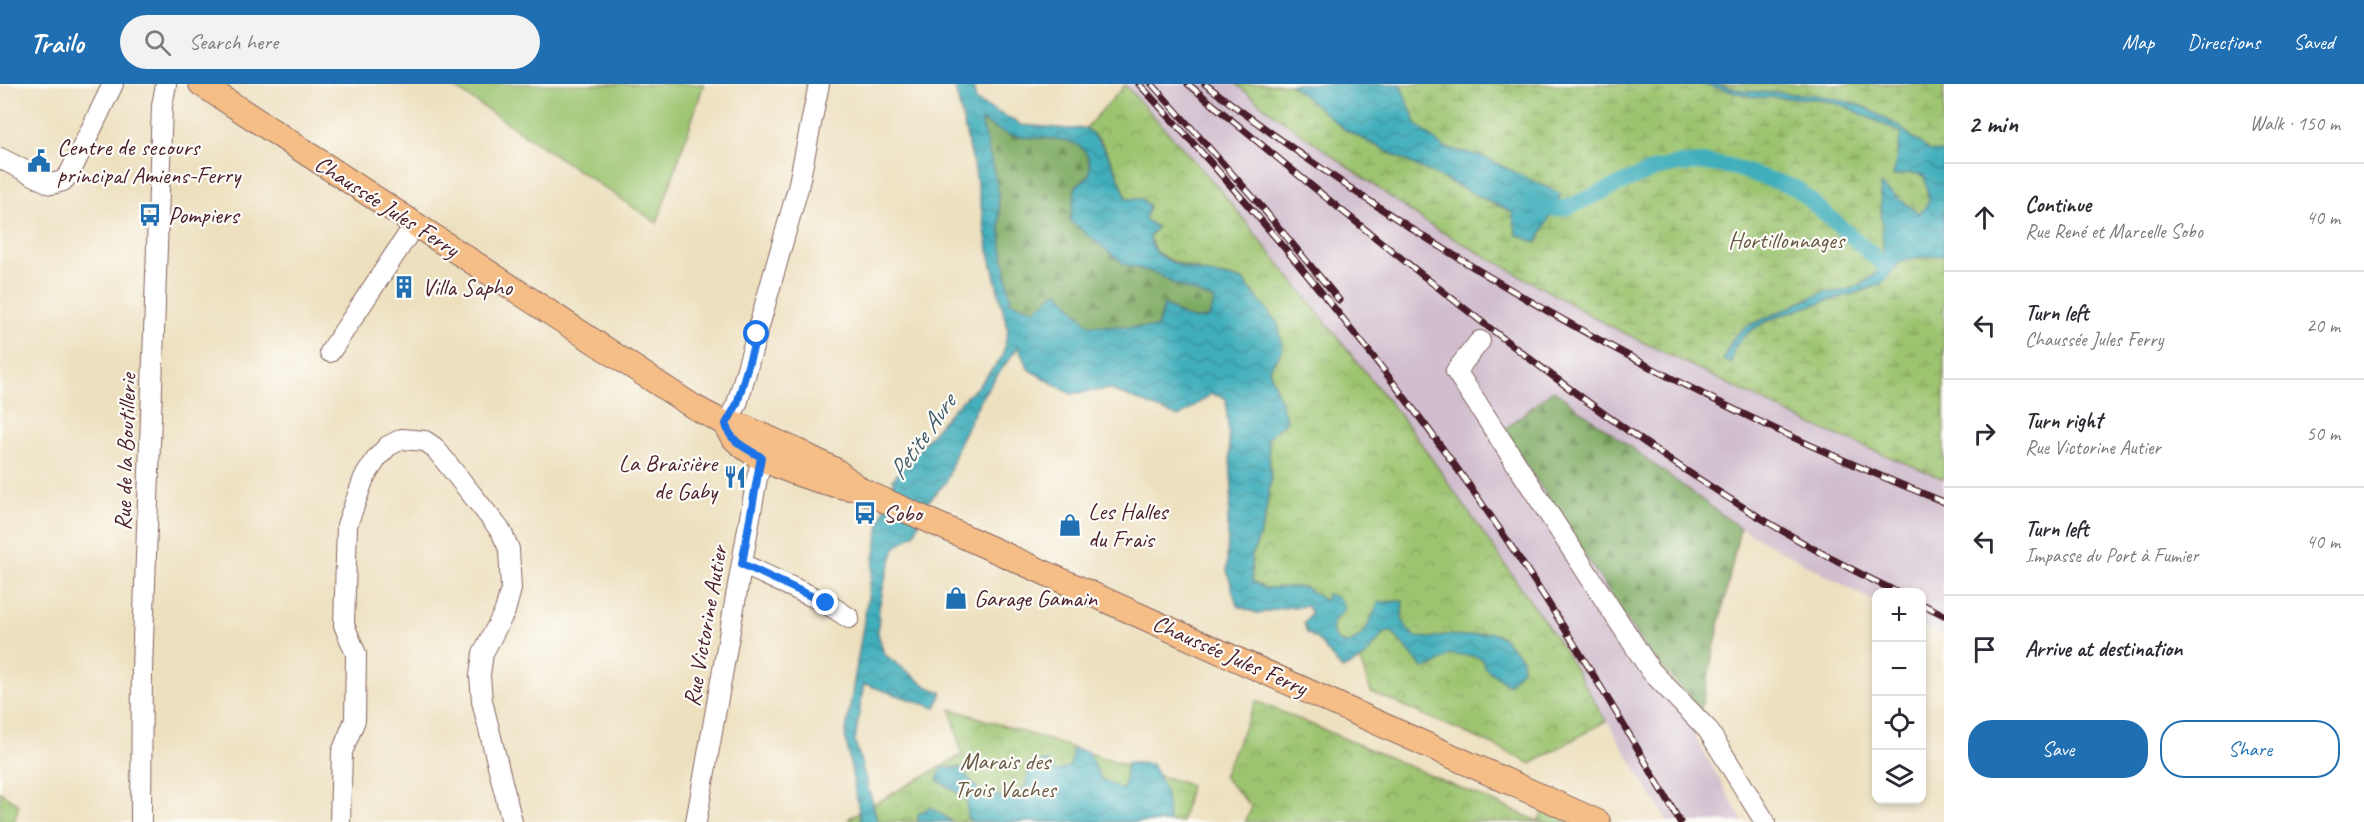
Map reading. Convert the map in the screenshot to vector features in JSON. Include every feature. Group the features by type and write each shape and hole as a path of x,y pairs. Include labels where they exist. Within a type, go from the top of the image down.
{"main road":[{"name":"Chaussée Jules Ferry","path":"201,84 694,407 726,424 737,424 765,448 785,470 830,485 861,490 1598,822"}],"street":[{"path":"0,158 51,184 63,181 70,173 113,84"},
{"name":"Rue de la Boutillerie","path":"141,822 142,669 162,106 166,84"},
{"path":"726,424 737,404 798,188 819,84"},
{"path":"330,352 415,224"},
{"path":"1480,341 1456,371 1651,671 1708,730 1766,822"},
{"path":"340,822 342,752 355,720 356,654 344,625 347,525 364,478 388,446 402,439 425,441 434,447 501,531 509,549 511,589 505,611 483,653 480,675 482,701 512,822"},
{"name":"Rue Victorine Autier","path":"696,822 765,448"},
{"path":"742,564 826,603 849,618"}],"shaded area":[{"path":"1124,84 1236,84 1267,109 1428,224 1610,326 1812,425 1944,479 1944,636 1926,628 1926,588 1872,588 1872,601 1740,528 1553,391 1649,654 1743,822 1668,822 1563,648 1413,432 1218,187"}],"green space":[{"path":"449,84 704,84 657,223"},
{"name":"Hortillonnages","path":"1236,84 1944,84 1944,479 1812,425 1610,326 1428,224 1267,109"},
{"path":"1125,85 1218,187 1413,432 1563,648 1606,721 1531,764 1491,744 1371,692 1354,643 1342,644 1333,635 1326,602 1305,587 1264,588 1252,581 1251,559 1264,523 1271,480 1268,437 1287,420 1269,369 1283,349 1243,280 1204,272 1172,261 1156,252 1145,220 1127,199 1115,167 1100,140 1086,128"},
{"path":"980,120 1010,135 1066,140 1085,151 1089,161 1089,176 1076,186 1101,245 1124,264 1158,274 1174,284 1215,300 1209,317 1192,318 1165,305 1157,328 1088,325 1058,291 1035,310 1011,302"},
{"path":"1553,390 1740,528 1701,710 1649,654 1504,430"},
{"path":"1256,701 1538,821 1545,808 1575,822 1245,822 1252,807 1223,776"},
{"name":"Marais des Trois Vaches","path":"951,709 1190,785 1182,822 849,822 849,818 962,755"},
{"path":"0,792 19,805 14,822 0,822"}],"water":[{"path":"954,84 973,84 976,101 1022,125 1086,128 1094,135 1106,152 1127,199 1142,199 1149,206 1145,220 1157,227 1149,237 1155,250 1171,262 1243,280 1278,324 1283,349 1269,369 1287,420 1268,438 1271,480 1264,523 1251,559 1252,581 1264,588 1305,587 1325,601 1327,594 1339,598 1345,609 1332,623 1333,635 1342,644 1362,635 1379,602 1403,601 1402,619 1408,630 1416,637 1467,636 1489,632 1502,637 1522,658 1523,668 1508,685 1484,667 1482,659 1474,656 1450,654 1433,666 1424,669 1392,632 1384,633 1363,659 1342,669 1317,639 1307,633 1304,623 1311,613 1307,606 1280,608 1259,614 1237,606 1227,571 1228,518 1232,489 1226,398 1211,394 1179,417 1109,389 1071,394 1028,369 1018,347 983,395 960,441 946,482 927,503 915,533 895,548 879,608 878,633 884,654 928,687 942,692 936,708 864,684 855,741 878,822 861,822 845,736 881,517 893,487 893,479 953,409 979,385 1002,357 1008,331 989,253 975,171","holes":["981,120 1011,135 1066,141 1076,144 1085,151 1089,161 1089,176 1076,186 1070,221 1124,264 1158,274 1174,284 1215,300 1209,317 1191,318 1164,305 1157,328 1089,325 1058,291 1035,310 1011,302 1002,247 997,184"]},
{"path":"1290,84 1400,84 1417,125 1443,147 1481,156 1561,194 1537,243 1517,235 1512,212 1344,129"},
{"path":"1701,84 1714,84 1745,91 1816,95 1862,106 1900,127 1930,151 1944,152 1944,255 1903,261 1877,286 1790,312 1767,322 1748,333 1735,347 1732,364 1723,360 1732,340 1743,328 1826,291 1843,291 1858,286 1884,265 1880,185 1920,214 1929,201 1924,175 1910,173 1893,176 1901,133 1845,106 1819,99 1753,97"},
{"path":"1073,748 1088,752 1101,779 1123,790 1127,762 1152,764 1165,790 1169,822 973,822 967,818 967,799 937,780 942,768 959,767 979,790 1009,799 1025,787 1030,766 1046,760 1056,772 1070,766"},
{"path":"931,807 952,822 918,822 918,814"}],"waterway":[{"path":"1531,201 1553,209 1568,207 1655,169 1679,164 1706,163 1732,167 1796,188 1884,265"}],"railway":[{"path":"1139,84 1286,250 1333,306 1424,423 1509,543 1554,612 1680,822"},
{"path":"1152,84 1260,205 1339,300"},
{"path":"1188,84 1415,269 1588,402 1738,504 1843,565 1889,588"},
{"path":"1205,84 1291,147 1379,207 1560,318 1749,417 1944,502"},
{"path":"1926,606 1944,615"}],"place":[{"name":"Centre de secours principal Amiens-Ferry","path":"39,161"},
{"name":"Pompiers","path":"150,215"},
{"name":"Villa Sapho","path":"404,287"},
{"name":"La Braisière de Gaby","path":"735,477"},
{"name":"Sobo","path":"865,513"},
{"name":"Les Halles du Frais","path":"1070,525"},
{"name":"Garage Gamain","path":"956,598"}],"route":[{"path":"757,334 737,404 726,424 728,432 739,444 761,457 742,564 826,603"}],"water label":[{"name":"Petite Avre","path":"922,437"}]}
